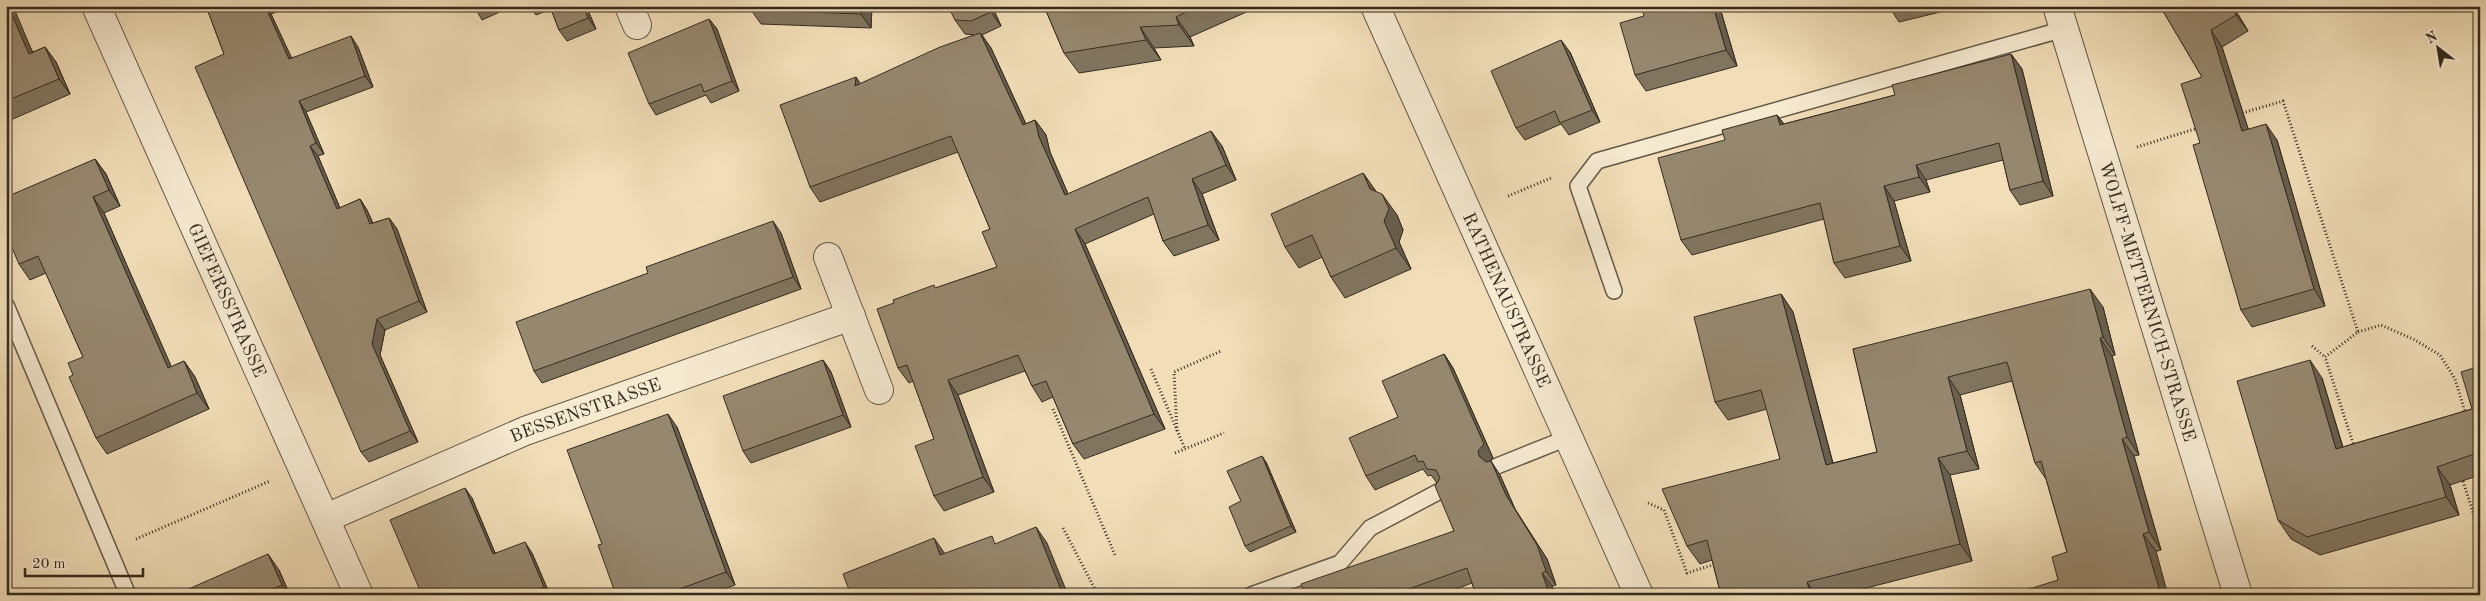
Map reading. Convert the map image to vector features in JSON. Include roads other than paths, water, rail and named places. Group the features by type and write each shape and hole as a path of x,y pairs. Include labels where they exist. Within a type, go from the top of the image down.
{"street":[{"name":"GIEFERSSTRASSE","path":"96,6 359,595"},
{"name":"RATHENAUSTRASSE","path":"1375,6 1639,595"},
{"name":"WOLFF-METTERNICH-STRASSE","path":"2061,18 2238,595"},
{"path":"828,257 879,390"},
{"name":"BESSENSTRASSE","path":"326,518 525,431 850,316"}],"lane":[{"path":"1614,291 1578,186 1597,161 2061,18"},
{"path":"6,305 128,595"},
{"path":"1497,466 1567,438"},
{"path":"1251,595 1340,563 1370,528 1440,491"}]}
